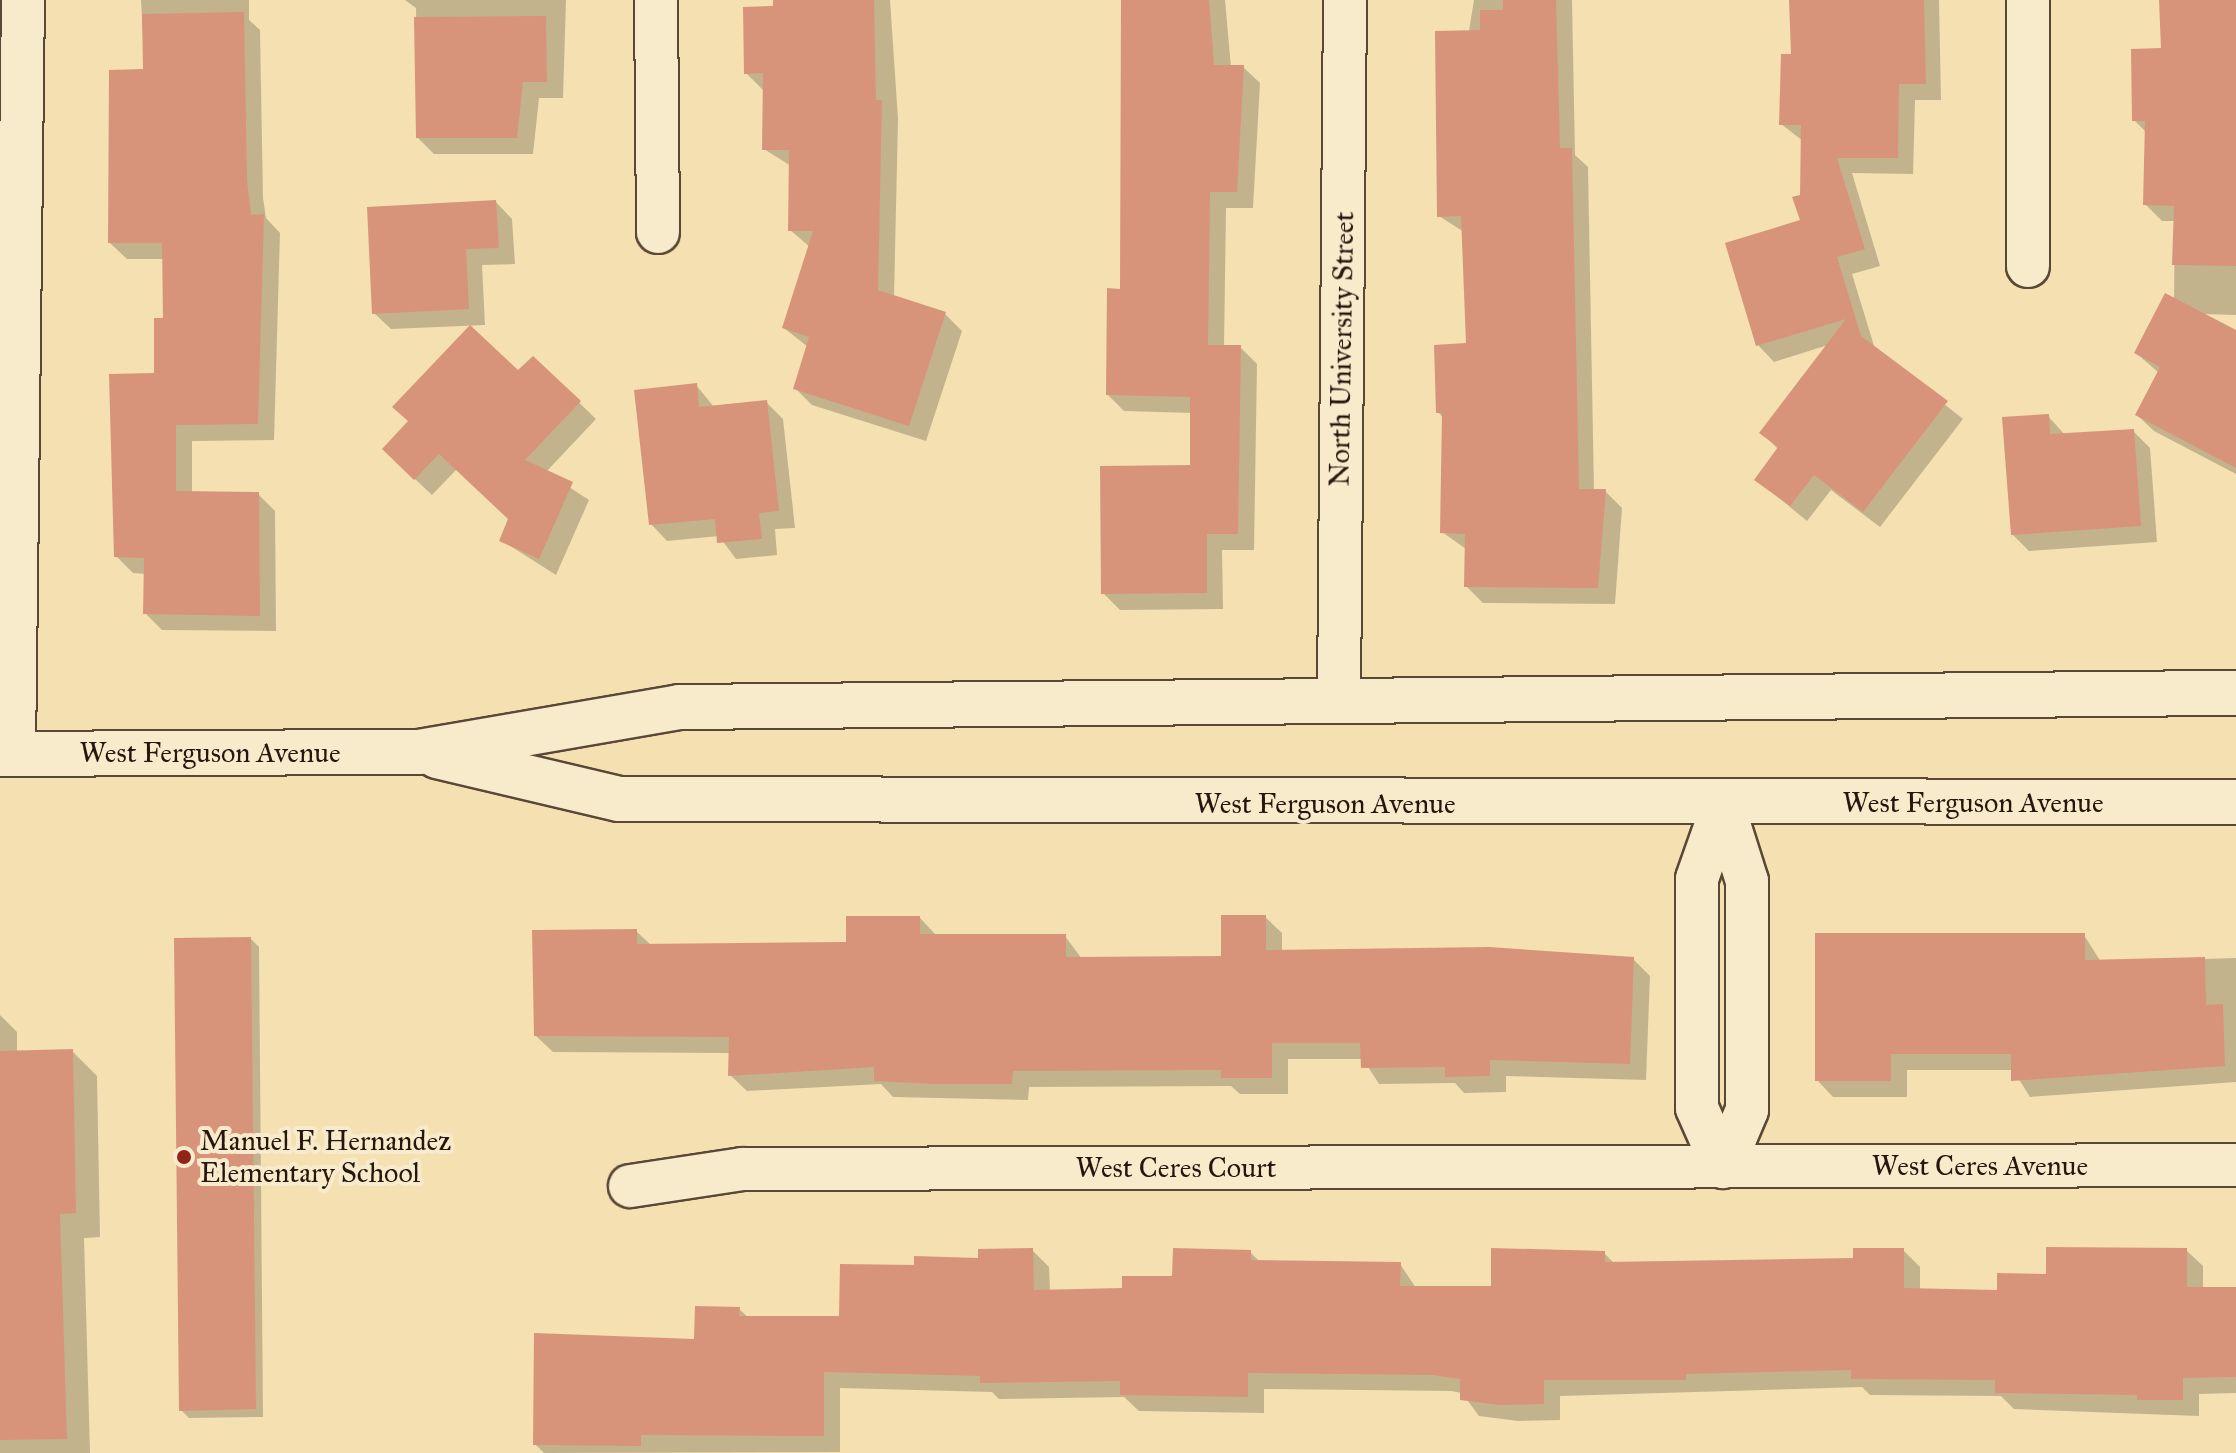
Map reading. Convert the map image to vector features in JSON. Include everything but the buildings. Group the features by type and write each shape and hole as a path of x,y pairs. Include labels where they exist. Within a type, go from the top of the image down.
{"street":[{"path":"7,754 11,290 23,0"},
{"path":"656,0 658,232"},
{"name":"North University Street","path":"1339,698 1345,0"},
{"path":"2028,0 2028,266"},
{"name":"West Ferguson Avenue","path":"7,754 419,752 679,707 1339,698 2236,693"},
{"name":"West Ferguson Avenue","path":"419,752 619,799 1723,805 2236,802"},
{"path":"1723,805 1697,879 1697,1108 1723,1167"},
{"name":"West Ceres Avenue","path":"1723,1167 2236,1165"},
{"name":"West Ceres Court","path":"630,1186 742,1169 1723,1167"}],"place":[{"name":"Manuel F. Hernandez Elementary School","path":"184,1157"}]}
